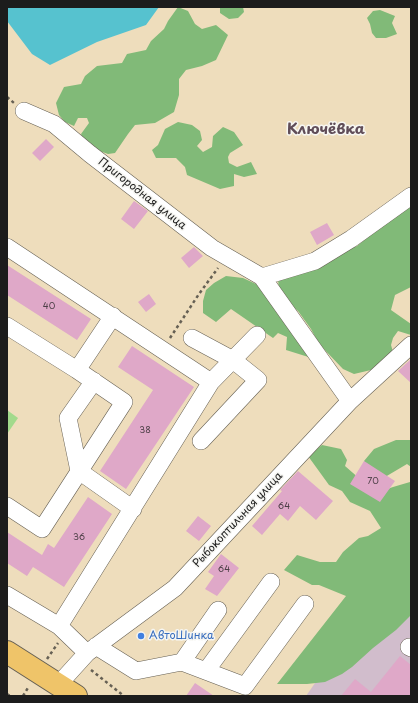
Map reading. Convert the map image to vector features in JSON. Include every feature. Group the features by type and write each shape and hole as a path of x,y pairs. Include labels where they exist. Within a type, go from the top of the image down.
{"main road":[{"path":"7,652 67,690"}],"street":[{"name":"Пригородная улица","path":"24,111 54,124 90,154 212,248 262,277"},
{"path":"350,401 262,277 315,261 352,239 411,196"},
{"path":"7,247 212,382"},
{"path":"77,370 113,316"},
{"path":"7,326 94,381 124,402 42,529 7,506"},
{"path":"59,626 212,382 257,335"},
{"path":"192,338 233,360 258,380 201,441"},
{"name":"Рыбокоптильная улица","path":"67,690 91,649 175,588 350,401 411,345"},
{"path":"94,381 68,418 79,471 133,509"},
{"path":"206,671 271,582"},
{"path":"7,594 59,626 91,649 136,671 182,662 245,686 305,604"},
{"path":"182,662 218,610"}],"path":[{"path":"163,349 226,256"}],"shaded area":[{"path":"411,545 411,696 306,696"}],"green space":[{"path":"178,7 188,11 195,24 202,29 216,25 228,35 216,60 202,66 186,70 179,79 179,95 174,112 155,123 135,125 115,153 108,154 94,149 84,141 81,134 89,123 87,118 78,118 74,126 65,122 59,115 56,103 64,87 81,84 85,76 97,66 122,63 127,54 146,50 151,41 164,29"},
{"path":"220,7 243,7 244,12 238,18 229,19 220,13"},
{"path":"380,10 395,16 392,23 397,34 386,38 376,38 372,33 367,18 373,11"},
{"path":"178,122 192,125 200,131 202,140 197,146 203,152 212,147 213,136 223,127 234,132 243,145 230,153 228,157 229,163 237,167 251,162 257,174 244,177 234,174 234,186 220,189 187,175 185,167 176,158 156,158 152,150 158,145 165,129"},
{"path":"411,203 411,287 395,295 391,310 411,324 411,335 398,331 393,338 391,345 393,352 382,364 371,370 354,374 343,369 319,344 311,329 298,311 287,302 279,291 278,278 357,246"},
{"path":"226,276 243,278 256,284 264,290 318,360 286,350 287,337 278,333 273,338 231,309 216,322 203,313 203,301 206,290"},
{"path":"7,410 18,418 7,434"},
{"path":"396,440 411,440 411,467 407,464 380,480 365,473 364,461 374,449"},
{"path":"322,445 341,449 347,460 345,466 376,493 410,482 411,483 411,615 396,630 342,674 325,682 307,684 277,684 346,596 319,585 312,585 284,570 297,555 320,562 336,562 343,552 359,538 368,536 381,528 370,511 350,502 342,491 329,485 308,456"}],"water":[{"path":"7,7 159,7 146,25 97,42 50,65 32,54 7,21"}],"building":[{"path":"46,139 54,147 40,161 32,153"},
{"path":"134,201 148,211 134,229 121,219"},
{"path":"327,223 334,235 317,245 310,232"},
{"path":"194,247 203,256 189,268 181,258"},
{"path":"7,265 91,319 77,340 7,295"},
{"path":"149,294 156,304 146,312 138,302"},
{"path":"132,346 194,387 126,489 100,471 153,390 118,367"},
{"path":"411,359 411,383 398,371"},
{"path":"364,461 395,481 380,502 350,484"},
{"path":"298,471 333,501 316,520 300,506 288,521 280,514 262,535 252,526 282,491 280,490"},
{"path":"88,497 112,514 64,587 33,567 27,576 7,563 7,532 42,555 48,544 54,548"},
{"path":"198,516 211,526 199,541 186,531"},
{"path":"221,554 239,568 217,596 205,589 214,576 208,572"},
{"path":"400,656 411,665 411,696 341,696 355,679 371,692"},
{"path":"195,683 214,696 186,696"}],"place":[{"name":"АвтоШинка","path":"141,636"}],"district":[{"name":"Ключёвка","path":"326,130"}]}
